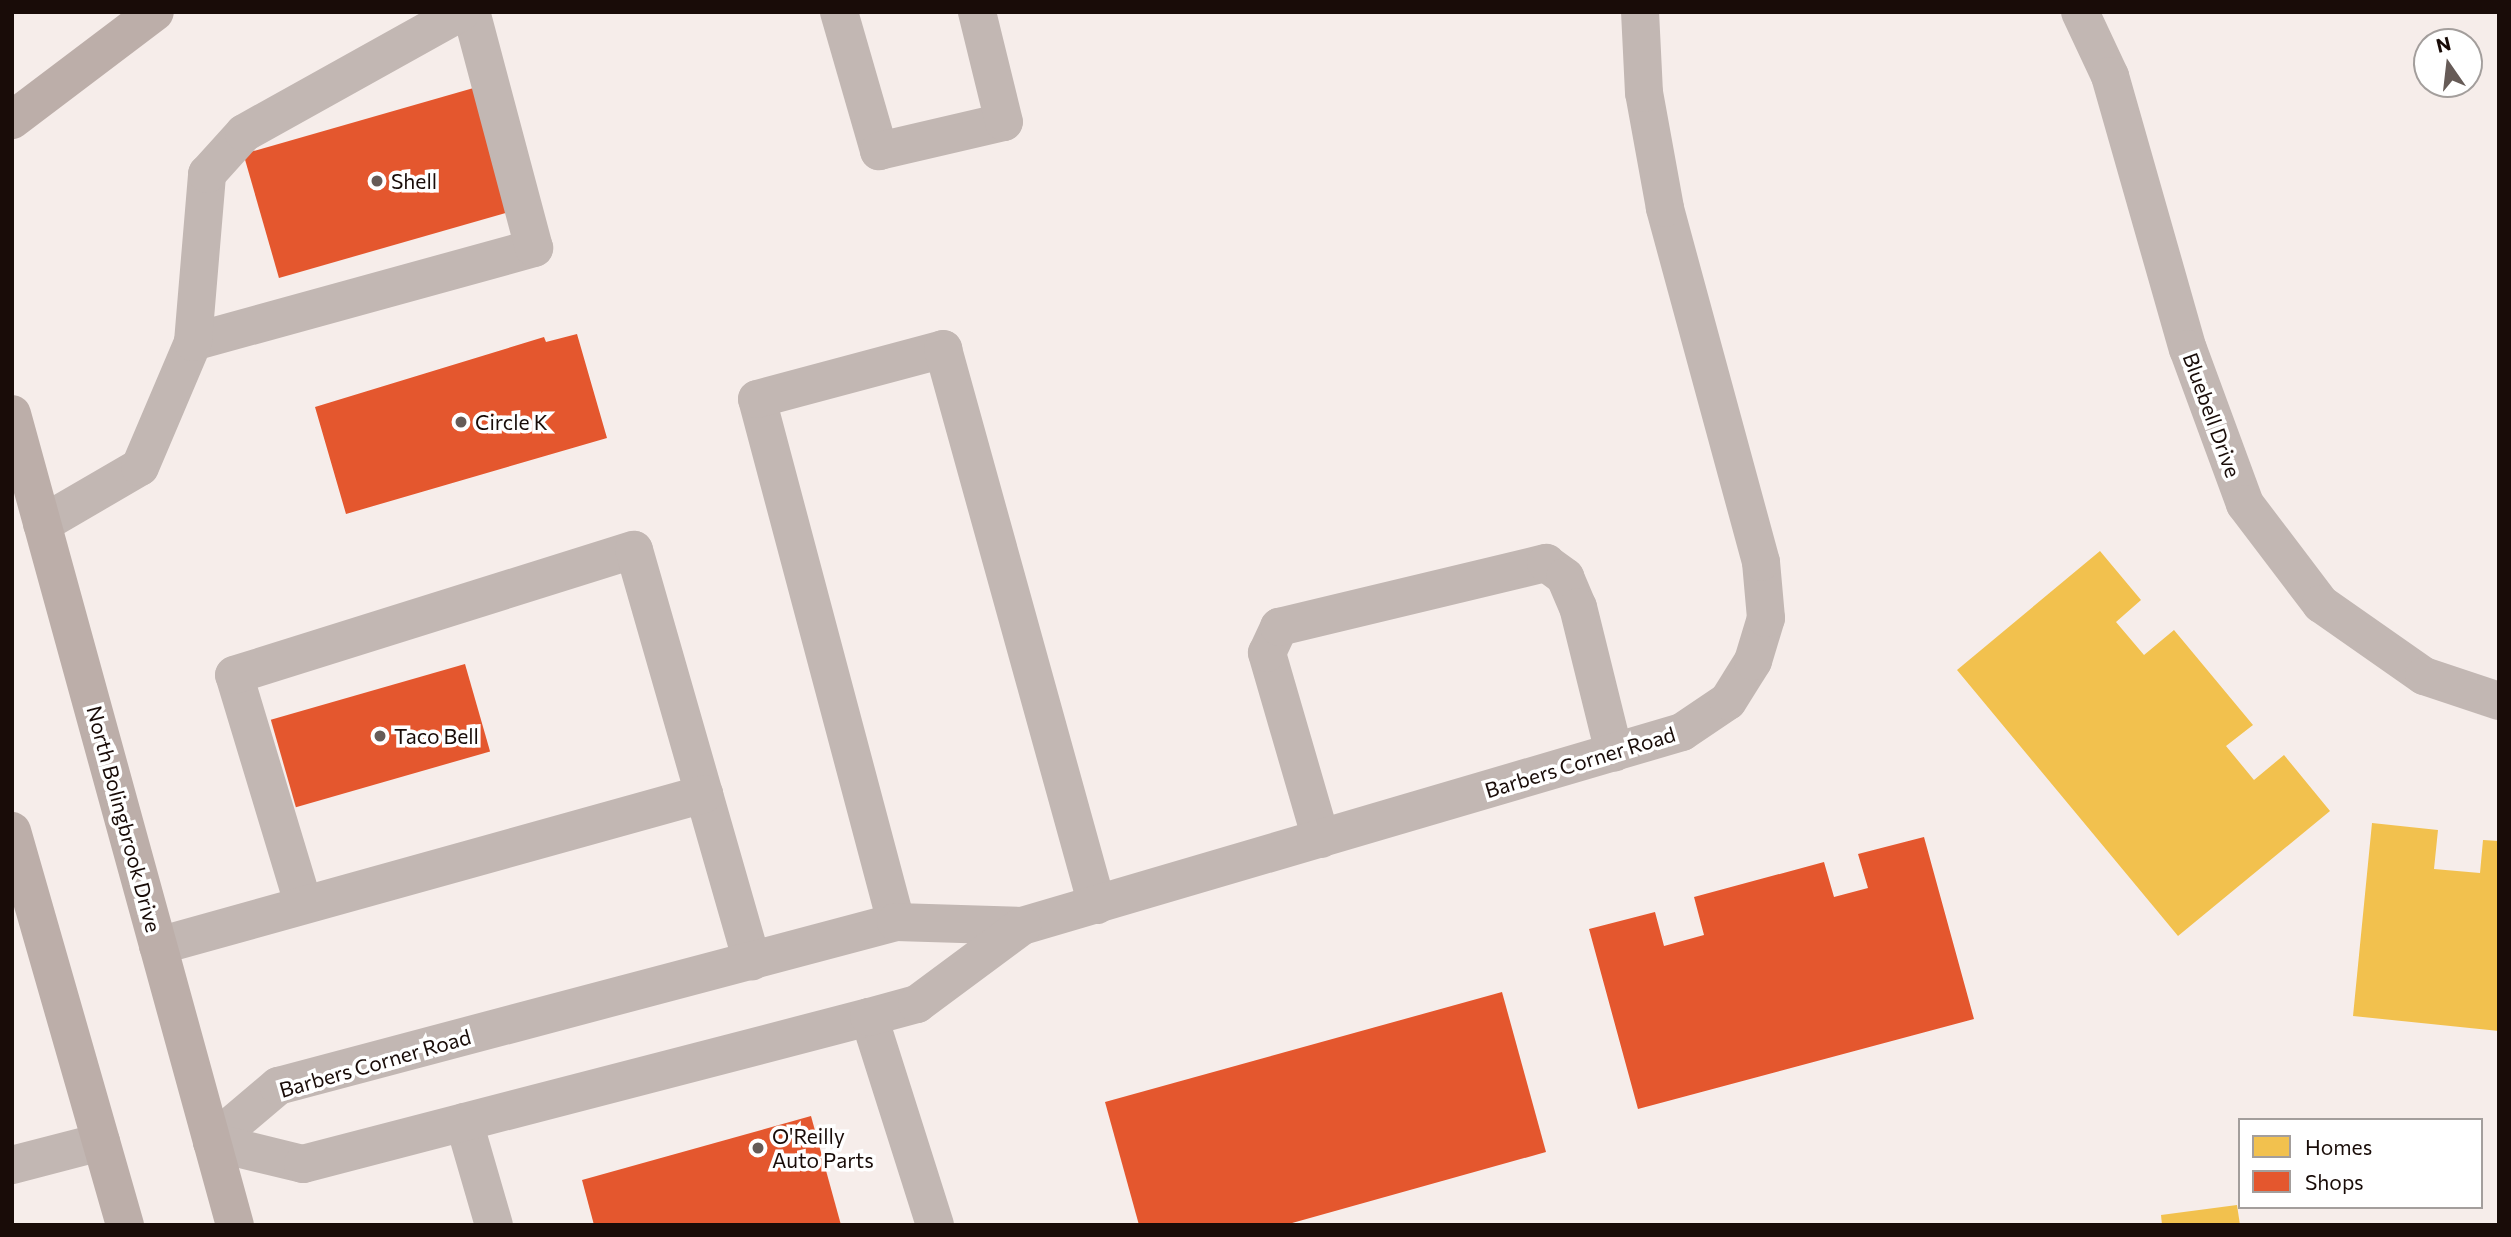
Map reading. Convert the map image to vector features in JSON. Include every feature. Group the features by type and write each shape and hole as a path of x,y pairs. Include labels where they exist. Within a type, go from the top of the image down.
{"main road":[{"path":"12,120 155,12"},
{"name":"North Bolingbrook Drive","path":"12,414 235,1225"},
{"path":"13,836 125,1225"}],"street":[{"path":"42,524 140,467 193,342 207,174 244,133 461,12"},
{"path":"193,342 534,248 471,12"},
{"path":"839,12 878,151 1004,122 977,12"},
{"name":"Barbers Corner Road","path":"212,1142 278,1086 896,922 1022,926 1682,732 1728,701 1753,661 1766,618 1761,562 1665,208 1644,93 1640,12"},
{"name":"Bluebell Drive","path":"2080,12 2110,76 2188,349 2245,504 2321,604 2424,676 2499,701"},
{"path":"896,922 757,399 943,349 1097,905"},
{"path":"303,903 234,675 634,550 752,961"},
{"path":"1321,839 1267,653 1279,627 1546,563 1565,577 1578,607 1614,753"},
{"path":"158,946 303,903 704,793"},
{"name":"Barbers Corner Road","path":"212,1142 303,1164 869,1017 917,1004 1022,926"},
{"path":"869,1017 935,1225"},
{"path":"464,1122 494,1225"},
{"path":"12,1165 101,1142"}],"building: Homes":[{"path":"2100,551 2141,600 2116,622 2144,655 2174,630 2253,725 2226,746 2254,780 2284,755 2330,811 2178,936 1957,670"},
{"path":"2372,823 2438,830 2434,869 2480,873 2483,840 2499,841 2499,1031 2353,1016"},
{"path":"2237,1205 2240,1225 2162,1225 2161,1215"}],"building: Shops":[{"name":"Shell","path":"477,87 513,211 279,278 243,154"},
{"name":"Circle K","path":"577,334 607,438 346,514 315,407 544,337 546,342"},
{"name":"Taco Bell","path":"465,664 490,751 296,807 271,720"},
{"path":"1924,837 1974,1019 1638,1109 1589,929 1655,912 1664,946 1704,935 1694,897 1824,862 1834,897 1868,888 1858,854"},
{"path":"1502,992 1546,1152 1285,1225 1139,1225 1105,1102"},
{"name":"O'Reilly Auto Parts","path":"811,1116 841,1225 594,1225 582,1180"}],"place":[{"name":"Shell","path":"377,181"},
{"name":"Circle K","path":"461,422"},
{"name":"Taco Bell","path":"380,736"},
{"name":"O'Reilly Auto Parts","path":"758,1148"}]}
